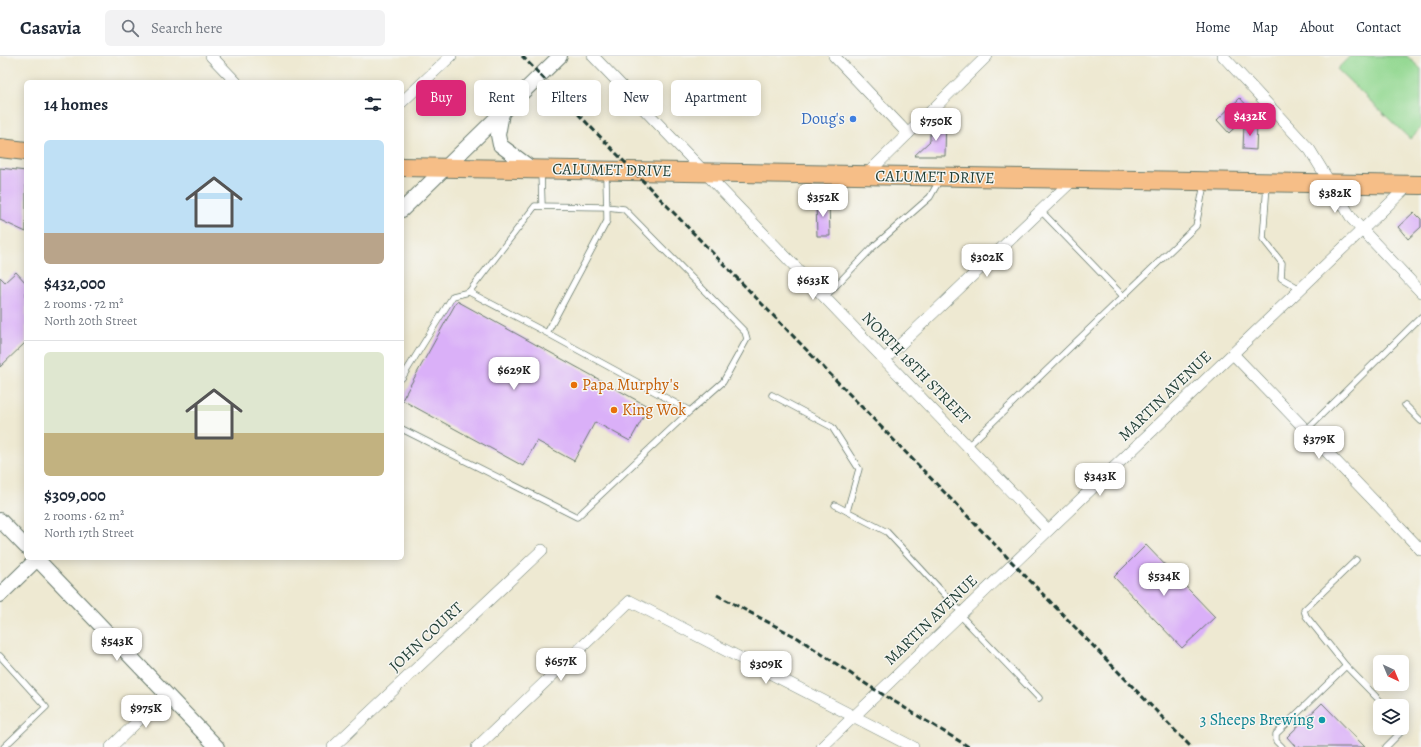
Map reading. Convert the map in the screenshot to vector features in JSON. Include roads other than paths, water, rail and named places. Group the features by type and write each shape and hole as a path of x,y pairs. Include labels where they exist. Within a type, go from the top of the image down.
{"main road":[{"path":"0,148 24,151"},
{"name":"CALUMET DRIVE","path":"404,167 1415,185"}],"street":[{"path":"211,56 234,80"},
{"path":"404,100 451,56"},
{"path":"529,86 560,56"},
{"name":"NORTH 18TH STREET","path":"593,56 1048,530"},
{"path":"834,56 908,134"},
{"path":"866,175 987,56"},
{"path":"1223,56 1310,150 1319,162 1350,215 1362,230 1421,292"},
{"path":"404,208 498,116"},
{"path":"501,116 498,135 500,144 536,169"},
{"path":"885,359 1074,179"},
{"name":"MARTIN AVENUE","path":"822,747 1362,230 1415,185"},
{"path":"1233,354 1421,550"},
{"path":"0,520 24,546"},
{"name":"JOHN COURT","path":"333,747 542,550"},
{"path":"0,595 35,560"},
{"path":"39,560 216,747"},
{"path":"477,747 630,601 913,747"},
{"path":"111,747 166,694"}],"lane":[{"path":"536,169 542,206"},
{"path":"546,333 607,221 606,170"},
{"path":"825,297 872,248 930,197 941,177"},
{"path":"968,446 1196,226 1204,181"},
{"path":"1267,182 1263,239 1282,263 1281,278 1300,289"},
{"path":"404,375 453,296 469,292 534,208 542,206 607,207 624,209 747,335 747,339 722,382 577,517 404,429"},
{"path":"1041,211 1124,296"},
{"path":"469,292 690,411"},
{"path":"1306,430 1421,317"},
{"path":"772,395 832,427 840,439 859,469 847,511"},
{"path":"1405,405 1421,421"},
{"path":"835,504 887,532 1039,698"},
{"path":"1356,560 1304,610 1306,616 1346,666 1378,699"},
{"path":"0,656 46,707 4,747"},
{"path":"1282,747 1276,741 1276,734 1346,666"},
{"path":"1386,747 1398,735"}],"railway":[{"path":"522,56 1191,747"},
{"path":"717,595 798,638 869,686 969,747"}],"place":[{"name":"Doug's","path":"853,119"},
{"name":"Papa Murphy's","path":"574,385"},
{"name":"King Wok","path":"614,410"},
{"name":"3 Sheeps Brewing","path":"1322,720"}]}
